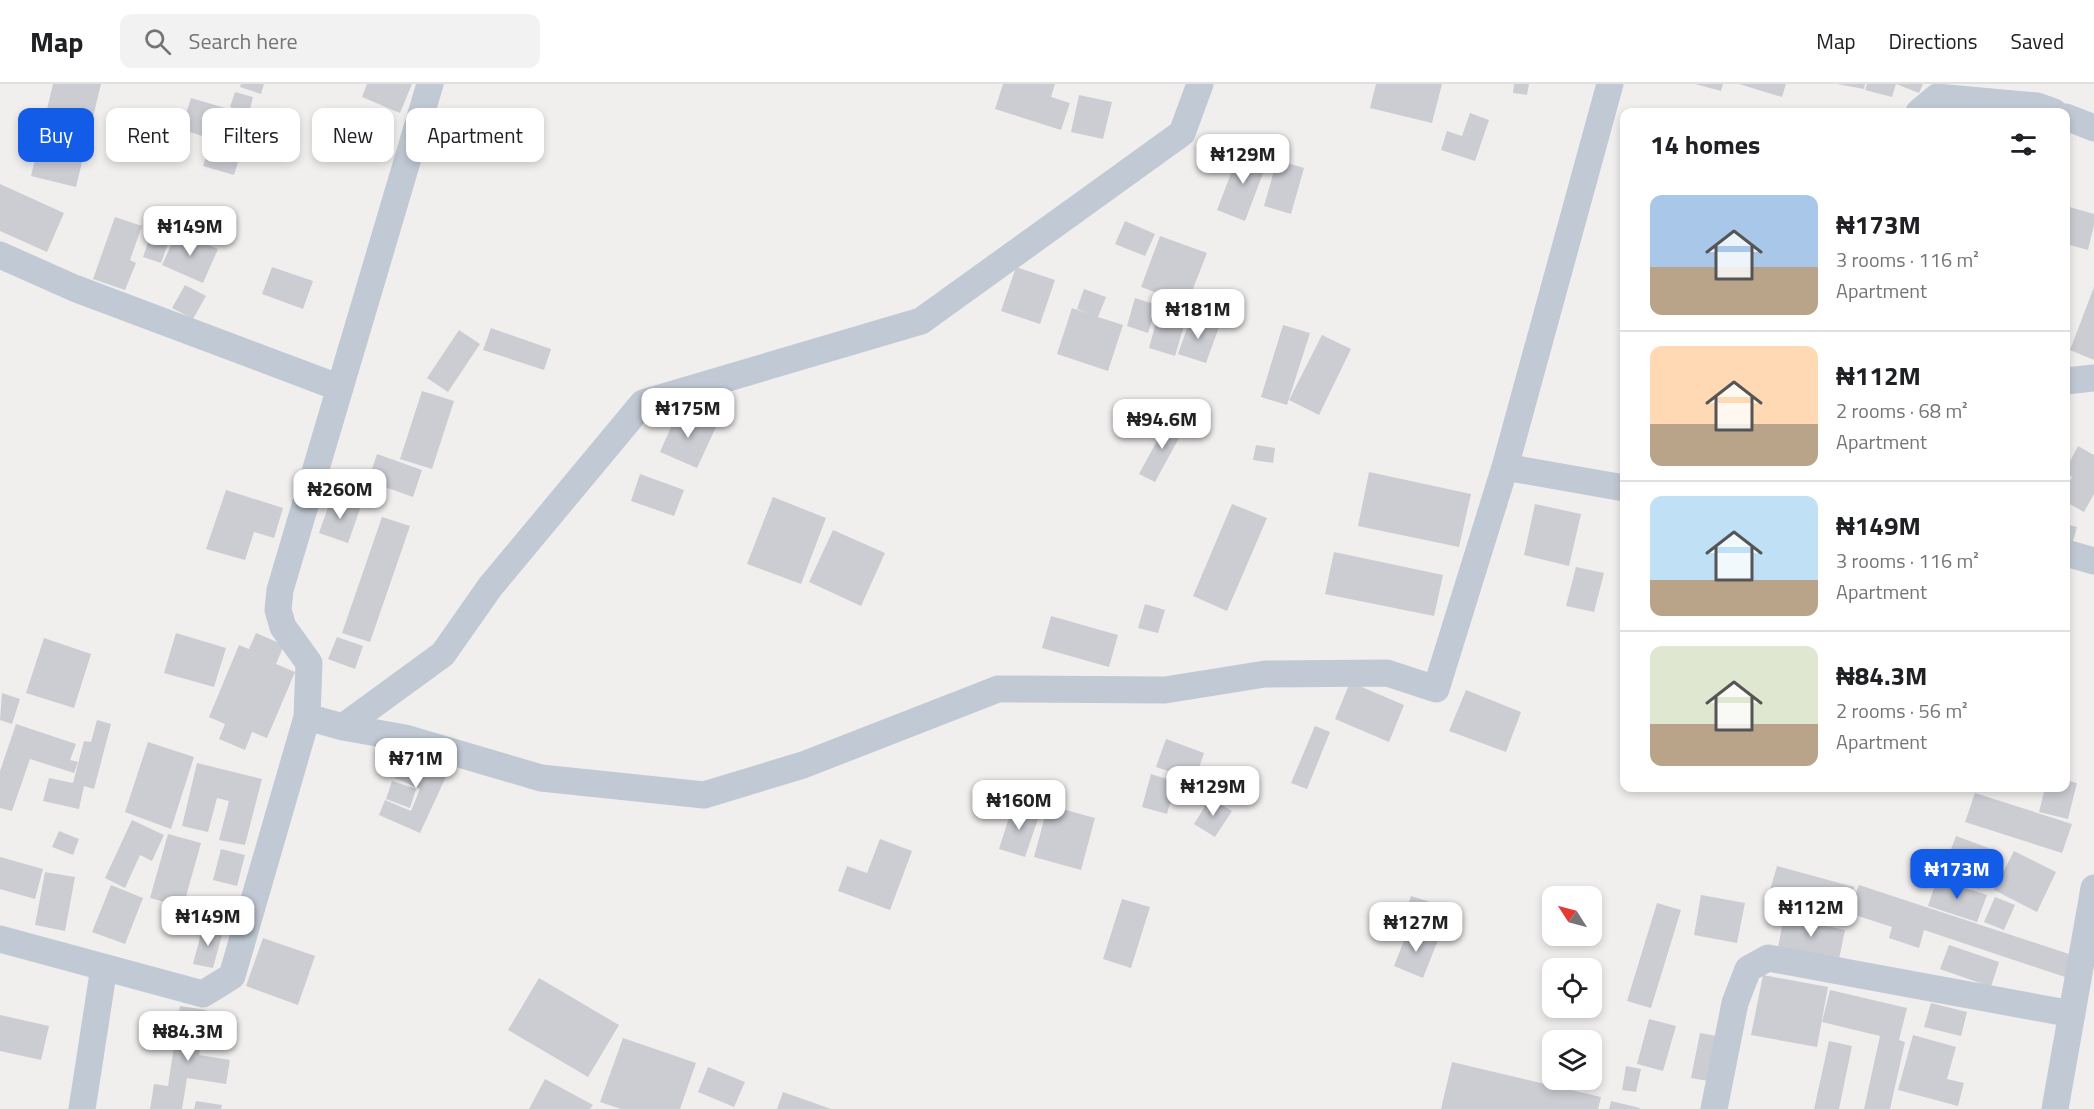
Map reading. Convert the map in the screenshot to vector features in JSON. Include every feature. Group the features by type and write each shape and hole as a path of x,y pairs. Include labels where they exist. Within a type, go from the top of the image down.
{"street":[{"path":"0,939 203,994 232,976 307,717 309,663 283,627 279,610 280,590 430,84"},
{"path":"343,728 443,654 490,587 643,402 921,321 1182,133 1200,84"},
{"path":"307,717 343,728 405,738 541,778 704,795 803,765 998,689 1165,690 1265,674 1387,673 1436,689 1505,467 1610,84"},
{"path":"1924,108 1936,97 2040,101"},
{"path":"2070,119 2094,128"},
{"path":"0,255 74,288 340,388"},
{"path":"2070,381 2094,378"},
{"path":"1505,467 1620,487"},
{"path":"2070,554 2094,561"},
{"path":"2055,1109 2094,888"},
{"path":"1714,1109 1735,1003 1748,969 1768,958 2072,1014"},
{"path":"82,1109 104,967"}],"building":[{"path":"53,84 101,84 94,113 94,108 47,108"},
{"path":"241,84 264,84 261,94 240,87"},
{"path":"367,84 412,84 400,113 394,110 394,108 388,108 362,97"},
{"path":"1003,84 1055,84 1051,97 1070,103 1061,130 995,109"},
{"path":"1376,84 1442,84 1432,123 1370,108"},
{"path":"1514,84 1529,84 1527,95 1513,93"},
{"path":"1695,84 1723,84 1721,91"},
{"path":"1739,84 1786,84 1782,97"},
{"path":"1837,84 1865,84 1864,89"},
{"path":"1867,84 1896,84 1892,97 1865,90"},
{"path":"1896,84 1923,84 1919,93"},
{"path":"235,92 253,97 250,108 230,107"},
{"path":"1079,95 1112,102 1103,139 1071,132"},
{"path":"191,98 225,108 202,108 202,136 190,132 190,108 188,108"},
{"path":"1470,113 1489,120 1475,161 1441,150 1447,131 1462,136"},
{"path":"1240,150 1268,160 1245,221 1217,210"},
{"path":"1277,160 1304,168 1291,214 1264,206"},
{"path":"34,162 82,162 76,187 31,176"},
{"path":"204,162 238,162 234,175 203,166"},
{"path":"0,184 64,213 47,252 0,231"},
{"path":"2070,207 2094,214 2094,225 2088,250 2070,245"},
{"path":"115,217 142,226 130,260 136,263 125,290 93,279"},
{"path":"1125,221 1155,234 1145,256 1115,244"},
{"path":"153,228 171,235 161,263 143,257"},
{"path":"177,232 218,249 203,283 162,265"},
{"path":"1160,236 1207,253 1187,304 1141,287"},
{"path":"272,267 313,281 303,309 262,294"},
{"path":"1016,267 1055,280 1040,324 1001,311"},
{"path":"185,285 206,296 193,319 172,308"},
{"path":"2094,287 2094,360 2070,350"},
{"path":"1084,289 1106,297 1098,317 1123,325 1108,371 1057,354 1072,308 1089,314 1077,309"},
{"path":"1135,298 1157,305 1148,333 1127,326"},
{"path":"1160,308 1187,315 1175,356 1149,348"},
{"path":"1191,317 1219,327 1206,363 1178,354"},
{"path":"1283,325 1310,333 1287,405 1261,397"},
{"path":"491,328 551,349 544,370 483,350"},
{"path":"459,330 480,344 448,392 427,378"},
{"path":"1322,335 1351,349 1319,415 1289,400"},
{"path":"422,391 454,401 432,469 400,459"},
{"path":"678,411 716,427 697,468 660,452"},
{"path":"1169,419 1185,427 1155,482 1139,474"},
{"path":"1256,445 1275,448 1273,463 1253,460"},
{"path":"2078,446 2094,455 2094,494 2084,512 2070,504 2072,477 2070,476 2070,461"},
{"path":"377,454 422,470 413,497 368,481"},
{"path":"1369,472 1471,494 1459,547 1358,526"},
{"path":"640,474 684,490 674,516 631,501"},
{"path":"226,490 283,508 274,538 254,532 245,560 206,549"},
{"path":"332,496 361,506 348,543 319,533"},
{"path":"773,497 826,518 801,584 747,564"},
{"path":"1232,504 1267,518 1227,611 1193,596"},
{"path":"1535,504 1581,514 1569,566 1524,555"},
{"path":"382,517 410,526 370,642 342,633"},
{"path":"2070,525 2077,527 2070,548"},
{"path":"833,530 885,553 861,606 809,582"},
{"path":"1334,552 1443,575 1434,616 1325,594"},
{"path":"1576,567 1604,573 1594,612 1566,606"},
{"path":"1145,604 1165,610 1158,633 1138,628"},
{"path":"1051,616 1118,635 1109,667 1042,648"},
{"path":"176,633 226,648 214,687 164,673"},
{"path":"256,633 284,645 276,664 295,672 267,738 252,732 245,750 219,739 225,724 209,717 239,645 249,649"},
{"path":"337,637 363,646 355,669 328,659"},
{"path":"44,638 91,654 74,708 26,693"},
{"path":"1350,682 1404,705 1389,742 1335,719"},
{"path":"1466,690 1521,712 1506,752 1449,731"},
{"path":"2,693 20,699 12,724 0,720"},
{"path":"97,720 111,724 94,789 84,786 79,809 43,801 49,778 73,783 84,741 91,742"},
{"path":"16,724 76,744 70,760 78,762 74,773 30,759 12,811 0,808 0,771"},
{"path":"1315,726 1330,732 1307,789 1291,783"},
{"path":"1166,739 1204,753 1195,780 1156,767"},
{"path":"148,742 194,757 171,829 125,812"},
{"path":"404,748 450,768 420,833 379,815 385,800 411,811 420,789 391,776"},
{"path":"197,763 262,779 245,845 219,840 229,801 217,798 208,832 182,826"},
{"path":"1151,774 1176,782 1167,814 1142,807"},
{"path":"392,781 416,789 410,808 386,799"},
{"path":"2070,781 2077,783 2068,819 2039,812 2044,792 2070,792"},
{"path":"1975,793 2072,824 2062,853 1965,822"},
{"path":"1210,798 1232,811 1215,837 1194,824"},
{"path":"1013,805 1040,813 1025,857 999,849"},
{"path":"1048,805 1095,818 1081,870 1034,857"},
{"path":"132,820 164,835 152,861 140,855 125,888 105,878"},
{"path":"59,831 79,839 73,855 52,847"},
{"path":"168,834 201,843 183,907 150,898"},
{"path":"1956,836 1994,850 1979,889 1941,875"},
{"path":"880,839 912,851 890,910 838,891 847,866 867,873"},
{"path":"221,849 245,855 237,886 213,880"},
{"path":"2014,851 2056,872 2037,912 1994,890"},
{"path":"0,857 43,869 35,899 0,889"},
{"path":"1777,866 1854,887 1847,917 1768,897"},
{"path":"45,872 75,877 65,931 35,925"},
{"path":"1937,879 1987,895 1977,922 1928,906"},
{"path":"111,885 143,898 125,944 92,932"},
{"path":"1859,885 2072,955 2065,977 1924,930 1919,948 1889,938 1892,927 1849,913"},
{"path":"1701,895 1745,903 1737,943 1694,935"},
{"path":"1411,896 1446,907 1439,928 1404,917"},
{"path":"1995,897 2015,905 2004,930 1984,922"},
{"path":"1122,899 1150,907 1131,968 1103,959"},
{"path":"1657,903 1681,910 1651,1008 1627,1001"},
{"path":"1784,917 1845,930 1839,959 1778,947"},
{"path":"203,926 223,931 213,968 193,964"},
{"path":"1409,928 1438,940 1423,978 1394,966"},
{"path":"263,938 315,956 298,1005 246,986"},
{"path":"1949,945 1999,962 1991,987 1940,969"},
{"path":"1763,975 1828,987 1817,1047 1751,1035"},
{"path":"539,978 619,1025 588,1077 508,1030"},
{"path":"1830,990 1907,1008 1899,1040 1905,1042 1890,1109 1864,1109 1880,1036 1822,1022"},
{"path":"1931,1003 1967,1012 1961,1036 1924,1027"},
{"path":"180,1006 206,1010 199,1055 230,1060 226,1084 187,1078 182,1109 150,1109 154,1084 168,1086"},
{"path":"0,1015 49,1026 41,1060 0,1051"},
{"path":"1649,1019 1676,1026 1663,1071 1637,1064"},
{"path":"1700,1033 1723,1037 1714,1082 1691,1078"},
{"path":"1913,1035 1956,1047 1947,1079 1964,1083 1958,1106 1898,1090"},
{"path":"623,1038 696,1063 680,1109 621,1109 600,1102"},
{"path":"1829,1041 1852,1046 1839,1109 1814,1109"},
{"path":"1452,1062 1542,1083 1542,1090 1571,1090 1601,1097 1598,1109 1441,1109"},
{"path":"1626,1066 1641,1069 1636,1092 1622,1090"},
{"path":"708,1067 745,1082 734,1107 698,1092"},
{"path":"545,1079 593,1105 590,1109 529,1109"},
{"path":"783,1092 831,1109 777,1109"},
{"path":"196,1101 222,1105 221,1109 194,1109"},
{"path":"1611,1101 1640,1108 1640,1109 1609,1109"}]}
